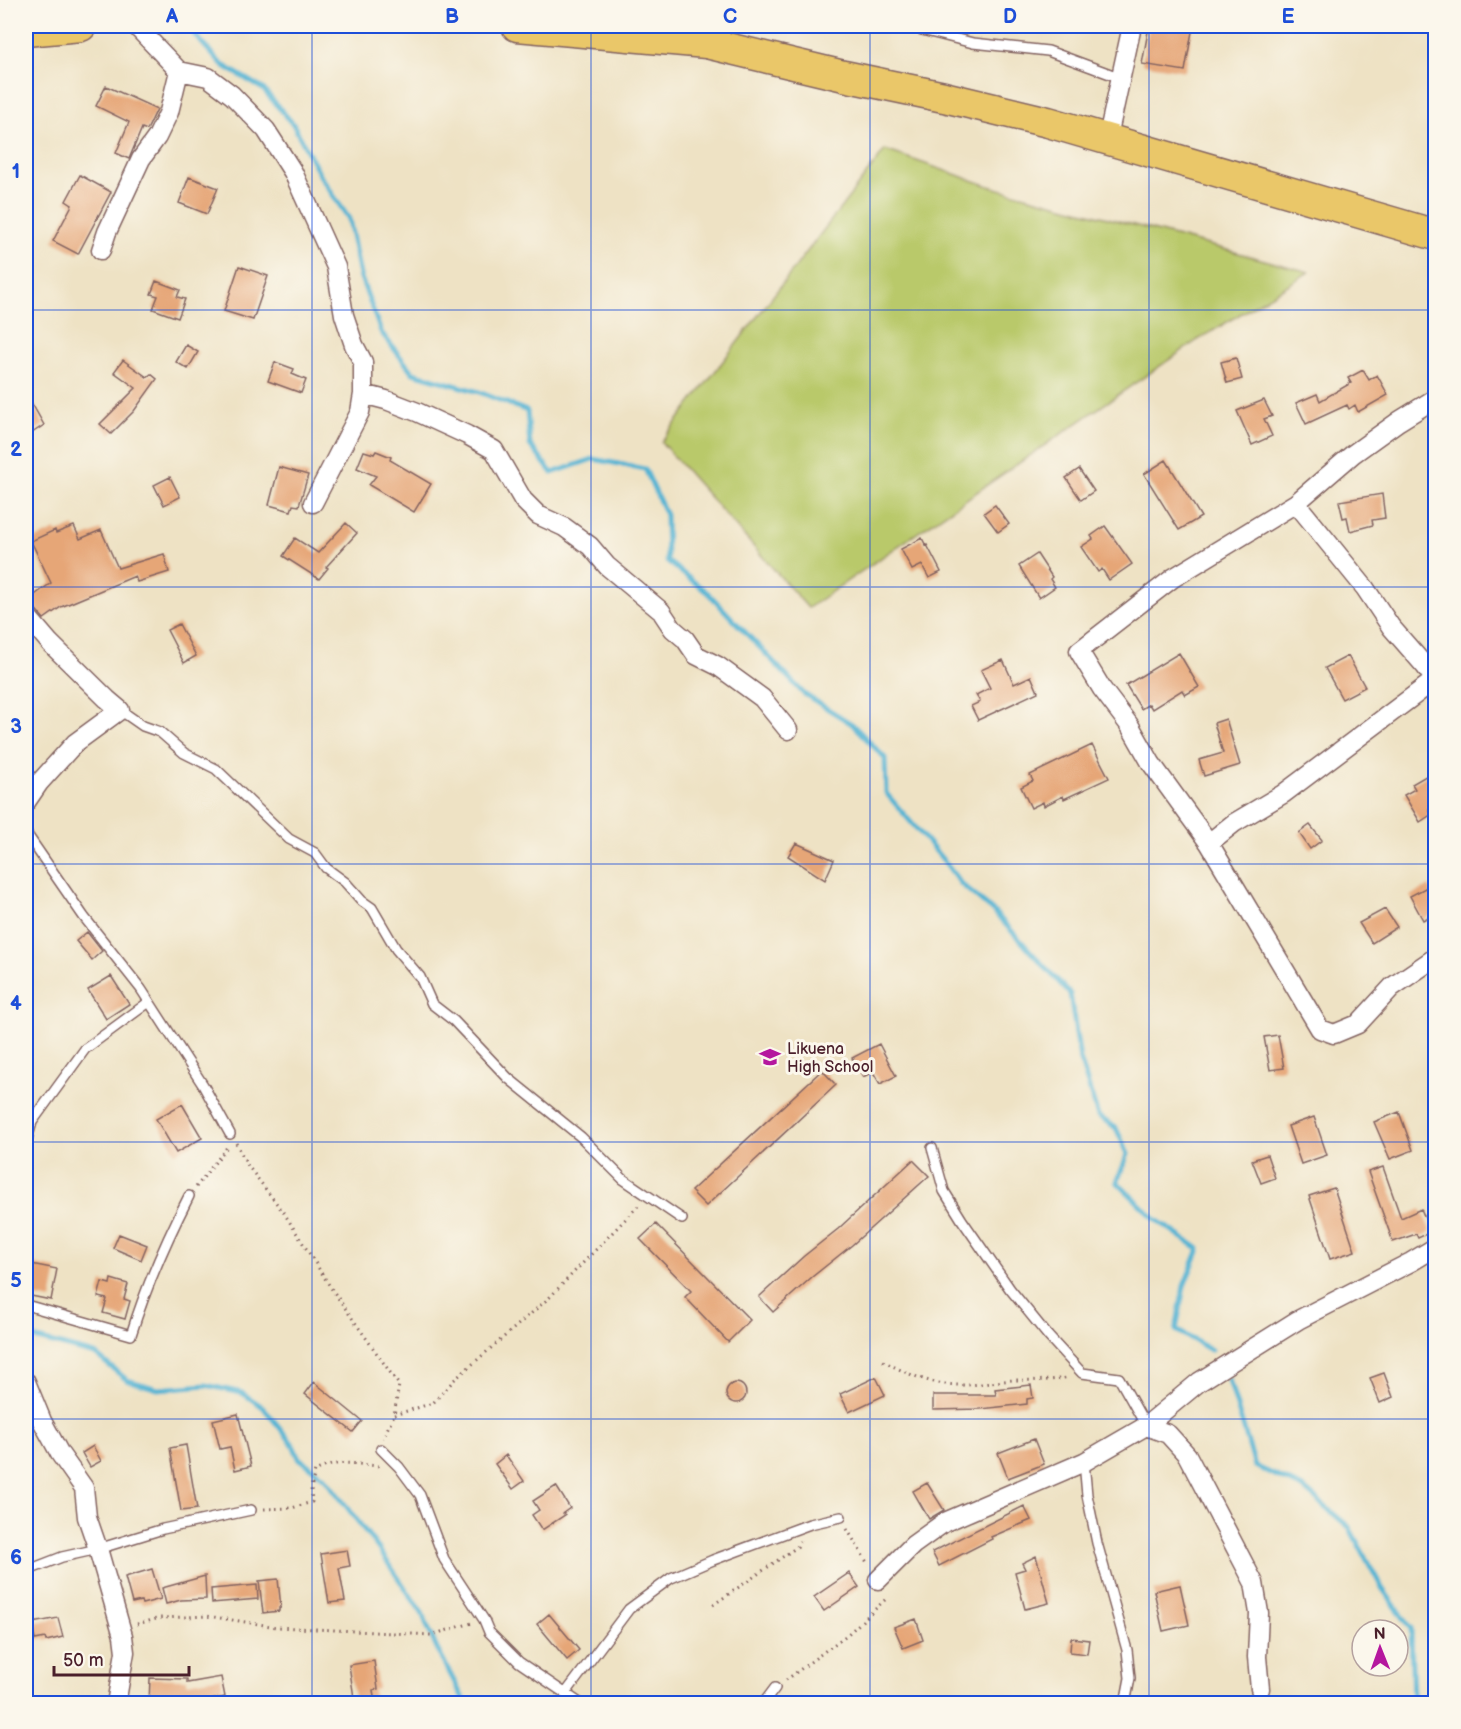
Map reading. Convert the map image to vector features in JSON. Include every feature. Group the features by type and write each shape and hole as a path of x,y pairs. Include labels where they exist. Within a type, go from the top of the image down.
{"main road":[{"path":"26,31 81,26"},
{"path":"517,26 707,34 844,76 1048,122 1436,235"}],"street":[{"path":"136,26 179,71 208,78 231,95 266,130 293,172 336,267 344,315 363,363 363,394 360,412 313,503"},
{"path":"1107,141 1132,26"},
{"path":"101,250 141,159 157,136 169,112 179,71"},
{"path":"363,394 417,412 494,450 523,500 538,515 564,527 590,546 607,566 661,611 673,629 685,639 696,655 718,666 762,698 788,730"},
{"path":"1436,398 1353,454 1296,503 1173,578 1079,651 1102,689 1130,726 1151,763 1209,843 1320,1029 1334,1034 1358,1024 1392,987 1436,957"},
{"path":"1209,843 1234,823 1283,794 1435,680 1391,627 1365,588 1296,503"},
{"path":"26,615 50,643 120,710 75,742 39,783 26,802"},
{"path":"878,1580 913,1545 945,1522 1084,1462 1146,1426 1199,1382 1298,1320 1436,1247"},
{"path":"26,1382 42,1421 60,1454 84,1488 87,1517 121,1629 125,1652 116,1704"},
{"path":"1146,1426 1168,1434 1187,1455 1254,1583 1259,1613 1257,1657 1260,1689"}],"lane":[{"path":"906,26 973,43 1048,51 1121,78"},
{"path":"120,710 143,726 160,732 184,753 216,769 289,839 315,854 326,868 345,882 362,901 372,908 396,950 420,977 432,1004 454,1021 508,1078 580,1137 623,1179 682,1219"},
{"path":"26,834 77,908 149,1002 203,1085 230,1134"},
{"path":"26,1143 32,1122 86,1049 149,1002"},
{"path":"932,1148 944,1191 1010,1289 1082,1373 1119,1378 1146,1426"},
{"path":"26,1305 131,1335 142,1299 168,1236 189,1196"},
{"path":"381,1449 399,1467 420,1495 444,1559 484,1620 489,1632 519,1662 581,1704"},
{"path":"1084,1462 1087,1495 1097,1543 1127,1650 1130,1678 1125,1704"},
{"path":"26,1571 62,1557 98,1549 163,1529 250,1510"},
{"path":"565,1694 629,1609 671,1578 712,1560 810,1524 841,1517"},
{"path":"763,1704 775,1689"}],"path":[{"path":"189,1196 229,1144 230,1134"},
{"path":"230,1134 248,1166 284,1213 331,1287 399,1385 394,1415 383,1438 381,1449"},
{"path":"394,1415 433,1403 463,1372 549,1298 648,1196"},
{"path":"884,1361 913,1377 957,1386 1012,1380 1048,1381 1082,1373"},
{"path":"250,1510 292,1508 312,1502 311,1488 315,1471 329,1464 356,1463 399,1467"},
{"path":"775,1689 848,1634 885,1599 878,1580 854,1543 841,1517"},
{"path":"713,1605 797,1547 810,1524"},
{"path":"121,1629 160,1617 207,1616 277,1627 431,1635 484,1620"}],"green space":[{"path":"885,150 992,187 1309,272 1198,340 808,608 661,442"}],"building":[{"path":"1149,26 1193,26 1185,71 1142,64"},
{"path":"106,86 157,109 147,130 142,128 129,159 116,153 129,122 96,106"},
{"path":"80,175 111,192 78,254 53,241 72,205 66,201"},
{"path":"189,177 218,188 207,214 179,203"},
{"path":"239,266 268,276 253,320 224,311"},
{"path":"156,281 180,290 177,297 185,299 178,318 153,309 158,296 151,294"},
{"path":"186,345 198,352 188,369 176,362"},
{"path":"1236,358 1242,379 1227,383 1221,362"},
{"path":"123,360 147,377 151,374 157,379 134,411 111,434 100,424 136,388 114,372"},
{"path":"275,362 294,369 292,374 306,380 301,393 268,381"},
{"path":"1363,370 1369,380 1377,375 1388,395 1358,412 1355,405 1349,409 1347,405 1306,424 1296,403 1317,394 1320,401 1351,383 1348,378"},
{"path":"26,393 44,425 32,433 26,422"},
{"path":"1264,400 1272,416 1264,419 1272,436 1252,445 1237,411"},
{"path":"364,451 374,454 376,451 391,457 390,460 431,484 414,512 369,485 376,476 357,468"},
{"path":"1166,460 1201,517 1179,530 1144,474"},
{"path":"279,467 308,475 299,506 293,505 291,511 269,505"},
{"path":"1079,469 1094,491 1081,500 1066,478"},
{"path":"170,477 180,497 164,505 154,485"},
{"path":"1382,494 1385,518 1372,520 1373,525 1350,531 1347,517 1343,518 1339,501"},
{"path":"995,505 1009,524 998,532 984,513"},
{"path":"346,523 357,533 326,567 328,568 319,579 283,556 295,538 318,553"},
{"path":"74,526 80,539 101,530 118,568 164,554 169,572 137,582 135,576 61,607 44,619 28,600 51,583 31,541 55,530 56,533"},
{"path":"1105,526 1132,564 1109,580 1102,569 1098,572 1081,547 1093,539 1091,536"},
{"path":"922,538 941,572 929,578 922,565 912,570 901,549"},
{"path":"1037,554 1052,577 1050,579 1055,587 1039,598 1019,566"},
{"path":"179,624 196,656 184,663 167,630"},
{"path":"1179,653 1199,687 1185,695 1182,690 1152,709 1149,704 1141,709 1126,685"},
{"path":"1348,656 1365,687 1342,699 1325,668"},
{"path":"1003,660 1014,684 1031,676 1038,692 978,720 971,706 980,702 976,695 990,688 981,670"},
{"path":"1226,719 1240,765 1204,776 1199,760 1223,753 1214,723"},
{"path":"1092,745 1109,778 1064,799 1063,796 1044,806 1043,802 1031,808 1021,787 1033,781 1030,775"},
{"path":"1436,770 1436,807 1429,810 1432,814 1420,822 1404,795 1415,789 1412,784"},
{"path":"1310,825 1322,840 1310,849 1299,833"},
{"path":"796,843 834,860 825,880 788,856"},
{"path":"1429,886 1436,898 1436,913 1423,920 1410,896"},
{"path":"1385,909 1397,927 1372,943 1359,923"},
{"path":"87,932 102,951 92,960 76,941"},
{"path":"111,976 129,1004 106,1019 88,990"},
{"path":"1278,1035 1284,1068 1270,1070 1264,1037"},
{"path":"879,1044 896,1076 880,1084 873,1072 863,1077 852,1058"},
{"path":"822,1070 836,1085 706,1206 691,1191"},
{"path":"182,1104 202,1138 176,1153 156,1119"},
{"path":"1399,1112 1413,1150 1390,1159 1374,1122"},
{"path":"1314,1117 1327,1155 1301,1164 1288,1126"},
{"path":"1267,1155 1275,1178 1261,1183 1252,1160"},
{"path":"913,1160 929,1176 773,1312 759,1297"},
{"path":"1383,1167 1401,1218 1421,1209 1431,1232 1418,1238 1416,1234 1393,1242 1368,1172"},
{"path":"1334,1188 1355,1251 1330,1259 1309,1196"},
{"path":"656,1224 750,1320 728,1342 685,1297 691,1291 640,1239"},
{"path":"119,1234 147,1245 141,1260 113,1248"},
{"path":"26,1263 57,1269 51,1300 26,1295"},
{"path":"111,1279 128,1284 124,1299 130,1301 125,1319 103,1313 107,1299 98,1297 102,1282 110,1284"},
{"path":"1384,1373 1393,1397 1380,1403 1370,1378"},
{"path":"876,1377 885,1395 849,1412 840,1394"},
{"path":"314,1382 362,1421 353,1432 305,1394"},
{"path":"732,1383 740,1383 746,1389 746,1397 740,1403 732,1403 726,1397 726,1389"},
{"path":"1031,1385 1033,1398 1027,1399 1027,1404 980,1409 933,1410 933,1395 996,1395 995,1389"},
{"path":"238,1414 251,1466 235,1470 230,1447 220,1449 213,1420"},
{"path":"1034,1439 1044,1464 1008,1478 998,1453"},
{"path":"186,1445 197,1509 181,1511 170,1448"},
{"path":"93,1446 101,1461 90,1467 82,1453"},
{"path":"506,1455 524,1481 513,1489 495,1464"},
{"path":"927,1483 944,1510 929,1519 913,1491"},
{"path":"556,1486 570,1508 563,1513 565,1515 542,1530 532,1515 539,1510 533,1501"},
{"path":"1024,1506 1031,1520 991,1537 992,1539 939,1566 932,1552"},
{"path":"347,1550 350,1566 339,1568 345,1601 329,1603 321,1554"},
{"path":"1036,1556 1049,1603 1025,1609 1015,1572 1025,1569 1022,1563"},
{"path":"152,1569 161,1599 142,1604 141,1601 132,1603 125,1577"},
{"path":"849,1573 859,1587 824,1611 814,1597"},
{"path":"205,1576 206,1599 181,1600 166,1604 162,1588"},
{"path":"278,1579 281,1608 279,1611 263,1613 259,1581"},
{"path":"257,1585 258,1599 212,1603 211,1589"},
{"path":"1180,1585 1189,1625 1163,1631 1154,1591"},
{"path":"549,1614 579,1650 567,1660 537,1624"},
{"path":"58,1618 63,1637 46,1641 45,1638 35,1640 32,1623"},
{"path":"916,1619 923,1640 903,1648 894,1627"},
{"path":"1071,1638 1089,1640 1087,1654 1070,1652"},
{"path":"374,1661 378,1689 373,1690 375,1704 355,1704 349,1665"},
{"path":"221,1677 225,1697 210,1700 211,1704 149,1704 150,1678 187,1679 187,1683"}],"waterway":[{"path":"194,34 221,64 263,89 293,124 321,177 349,219 360,275 381,332 413,373 479,392 527,411 530,445 552,473 593,459 645,469 666,515 667,561 708,593 804,694 852,724 885,758 886,793 961,884 995,913 1070,994 1080,1059 1098,1116 1116,1128 1128,1154 1117,1182 1155,1219 1199,1249 1184,1286 1176,1330 1211,1350"},
{"path":"26,1336 95,1354 127,1380 158,1389 206,1385 242,1393 263,1407 292,1443 299,1458 325,1478 378,1548 422,1613 436,1647 466,1704"},
{"path":"1229,1380 1255,1466 1303,1488 1349,1527 1382,1588 1411,1628 1413,1704"}],"place":[{"name":"Likuena High School","path":"770,1057"}]}
